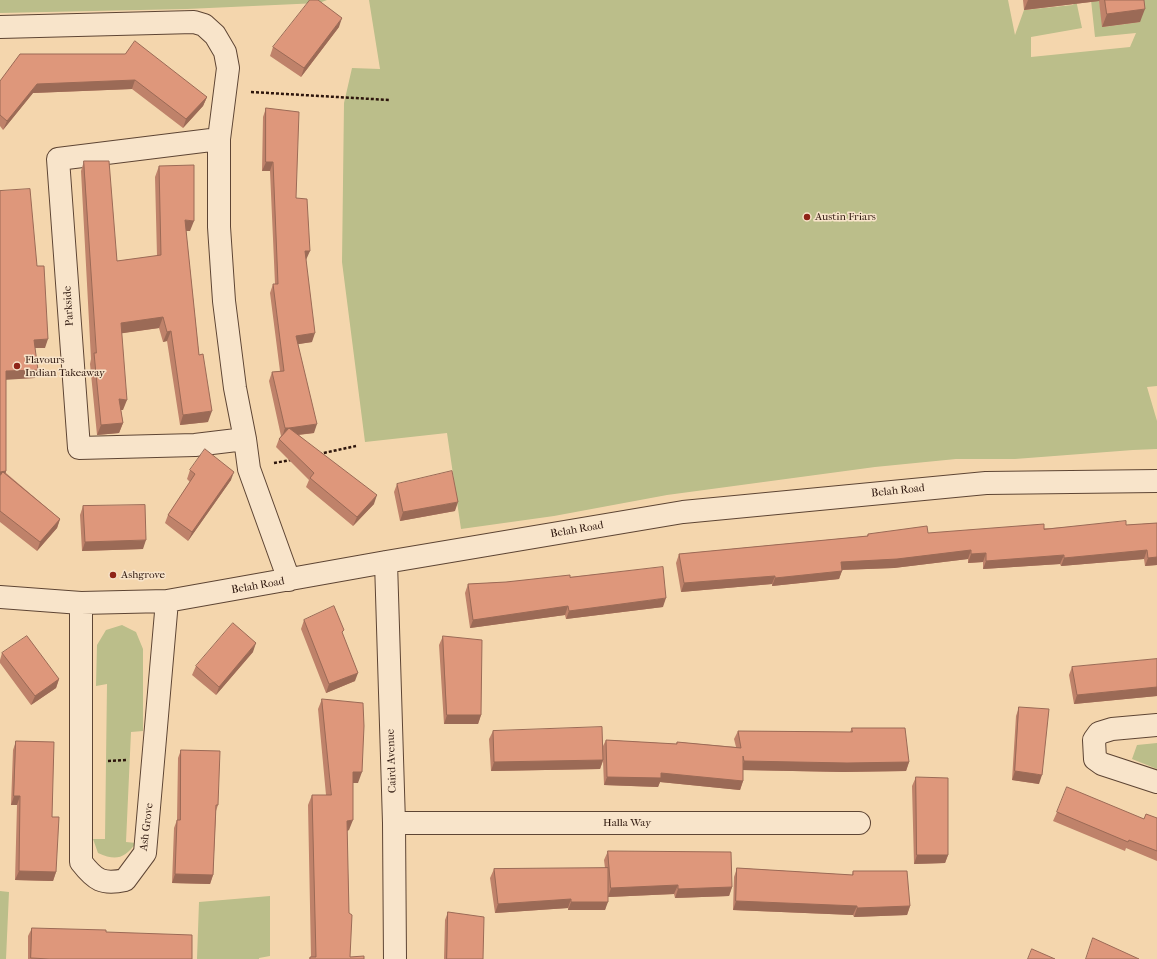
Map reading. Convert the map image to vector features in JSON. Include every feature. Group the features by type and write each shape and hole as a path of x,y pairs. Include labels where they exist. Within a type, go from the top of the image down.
{"street":[{"path":"0,27 194,22 204,25 215,35 225,52 228,68 219,139 219,227 224,301 235,388 249,469 289,580"},
{"name":"Parkside","path":"219,139 58,159 79,448 195,445 245,439"},
{"name":"Belah Road","path":"0,597 81,603 167,601 386,562 683,512 986,483 1157,481"},
{"name":"Caird Avenue","path":"386,562 394,823 395,959"},
{"name":"Ash Grove","path":"81,603 81,862 99,880 112,883 125,880 145,853 167,601"},
{"path":"1157,725 1112,728 1099,732 1094,740 1095,759 1102,764 1157,782"},
{"name":"Halla Way","path":"394,823 859,823"}],"path":[{"path":"225,90 390,100"},
{"path":"318,454 356,446"},
{"path":"249,469 295,459"},
{"path":"81,763 154,758"}],"green space":[{"path":"0,0 327,0 319,3 187,9 0,13"},
{"name":"Austin Friars","path":"369,0 1008,0 1015,35 1024,10 1073,5 1076,0 1082,28 1031,37 1031,57 1130,47 1136,33 1095,37 1091,0 1099,0 1103,27 1140,22 1137,0 1157,0 1157,386 1147,387 1157,421 1157,449 1015,459 956,459 875,467 667,495 554,516 461,529 447,433 365,442 342,262 344,103 352,68 380,69"},
{"path":"122,625 136,632 143,649 143,731 131,732 126,842 136,843 128,852 115,858 98,853 93,839 105,839 107,684 96,686 97,645 106,630"},
{"path":"1157,743 1157,769 1132,759 1137,745"},
{"path":"0,891 9,892 6,959 0,959"},
{"path":"270,896 270,956 259,959 197,959 199,902"}],"building":[{"path":"310,0 318,0 342,18 304,68 273,47"},
{"path":"1105,0 1144,0 1145,9 1107,14"},
{"path":"135,41 207,97 186,119 135,80 37,84 7,121 0,115 0,81 20,54 125,54"},
{"path":"266,108 299,112 296,198 307,199 310,251 305,251 315,333 296,336 317,424 289,428 285,428 272,372 284,371 273,284 278,284 273,162 266,162"},
{"path":"84,161 109,161 117,261 161,255 159,166 194,165 194,221 185,220 199,355 203,354 212,411 183,415 171,331 167,332 163,317 121,323 127,400 119,399 123,423 101,425 94,353 96,353"},
{"path":"30,189 37,266 44,266 48,339 34,340 38,370 6,371 6,471 0,472 0,191"},
{"path":"289,428 377,495 357,517 310,478 314,473 279,439"},
{"path":"205,449 234,472 192,532 168,515 195,474 190,470"},
{"path":"452,471 458,502 403,512 397,484"},
{"path":"3,472 60,519 40,542 0,511 0,476"},
{"path":"145,505 146,540 85,542 83,506"},
{"path":"1126,521 1126,525 1157,523 1157,557 1148,558 1147,550 1064,558 1064,555 986,561 986,553 971,554 971,550 897,559 841,562 842,571 775,578 775,576 684,583 679,554 868,536 868,534 927,526 928,533 1044,524 1044,529"},
{"path":"663,567 666,598 569,611 568,606 473,620 468,584 506,582 570,575 570,577"},
{"path":"334,606 344,630 342,632 358,673 329,684 304,620"},
{"path":"233,623 256,643 219,687 196,666"},
{"path":"27,636 59,679 35,696 2,653"},
{"path":"443,636 482,640 481,715 447,715"},
{"path":"1157,659 1157,687 1077,695 1072,667"},
{"path":"322,699 363,703 364,726 362,772 353,772 353,820 347,821 349,913 352,915 350,957 364,956 364,959 310,959 310,957 316,957 312,795 331,795"},
{"path":"1019,707 1049,709 1042,775 1015,771"},
{"path":"602,727 603,760 494,762 493,731"},
{"path":"852,728 905,728 909,762 847,763 744,761 743,756 743,781 661,773 661,778 607,777 606,740 677,744 677,742 741,748 738,731 852,732"},
{"path":"16,741 54,742 52,817 59,817 56,872 19,871 20,796 14,796"},
{"path":"181,750 220,751 213,875 175,874 177,820 180,820"},
{"path":"916,777 948,778 948,855 917,855"},
{"path":"1067,787 1144,819 1146,814 1157,818 1157,851 1129,840 1128,842 1057,812"},
{"path":"608,851 731,852 732,887 678,889 678,885 611,888"},
{"path":"608,868 608,902 571,902 571,899 498,904 494,869"},
{"path":"737,868 853,875 853,871 907,871 910,906 857,908 857,906 736,901"},
{"path":"448,912 484,917 483,959 447,959"},
{"path":"32,928 106,930 106,932 192,935 192,959 31,958"},
{"path":"1093,938 1139,959 1086,959"},
{"path":"1032,949 1055,959 1028,959"}],"place":[{"name":"Austin Friars","path":"807,217"},
{"name":"Flavours Indian Takeaway","path":"17,366"},
{"name":"Ashgrove","path":"113,575"}]}
